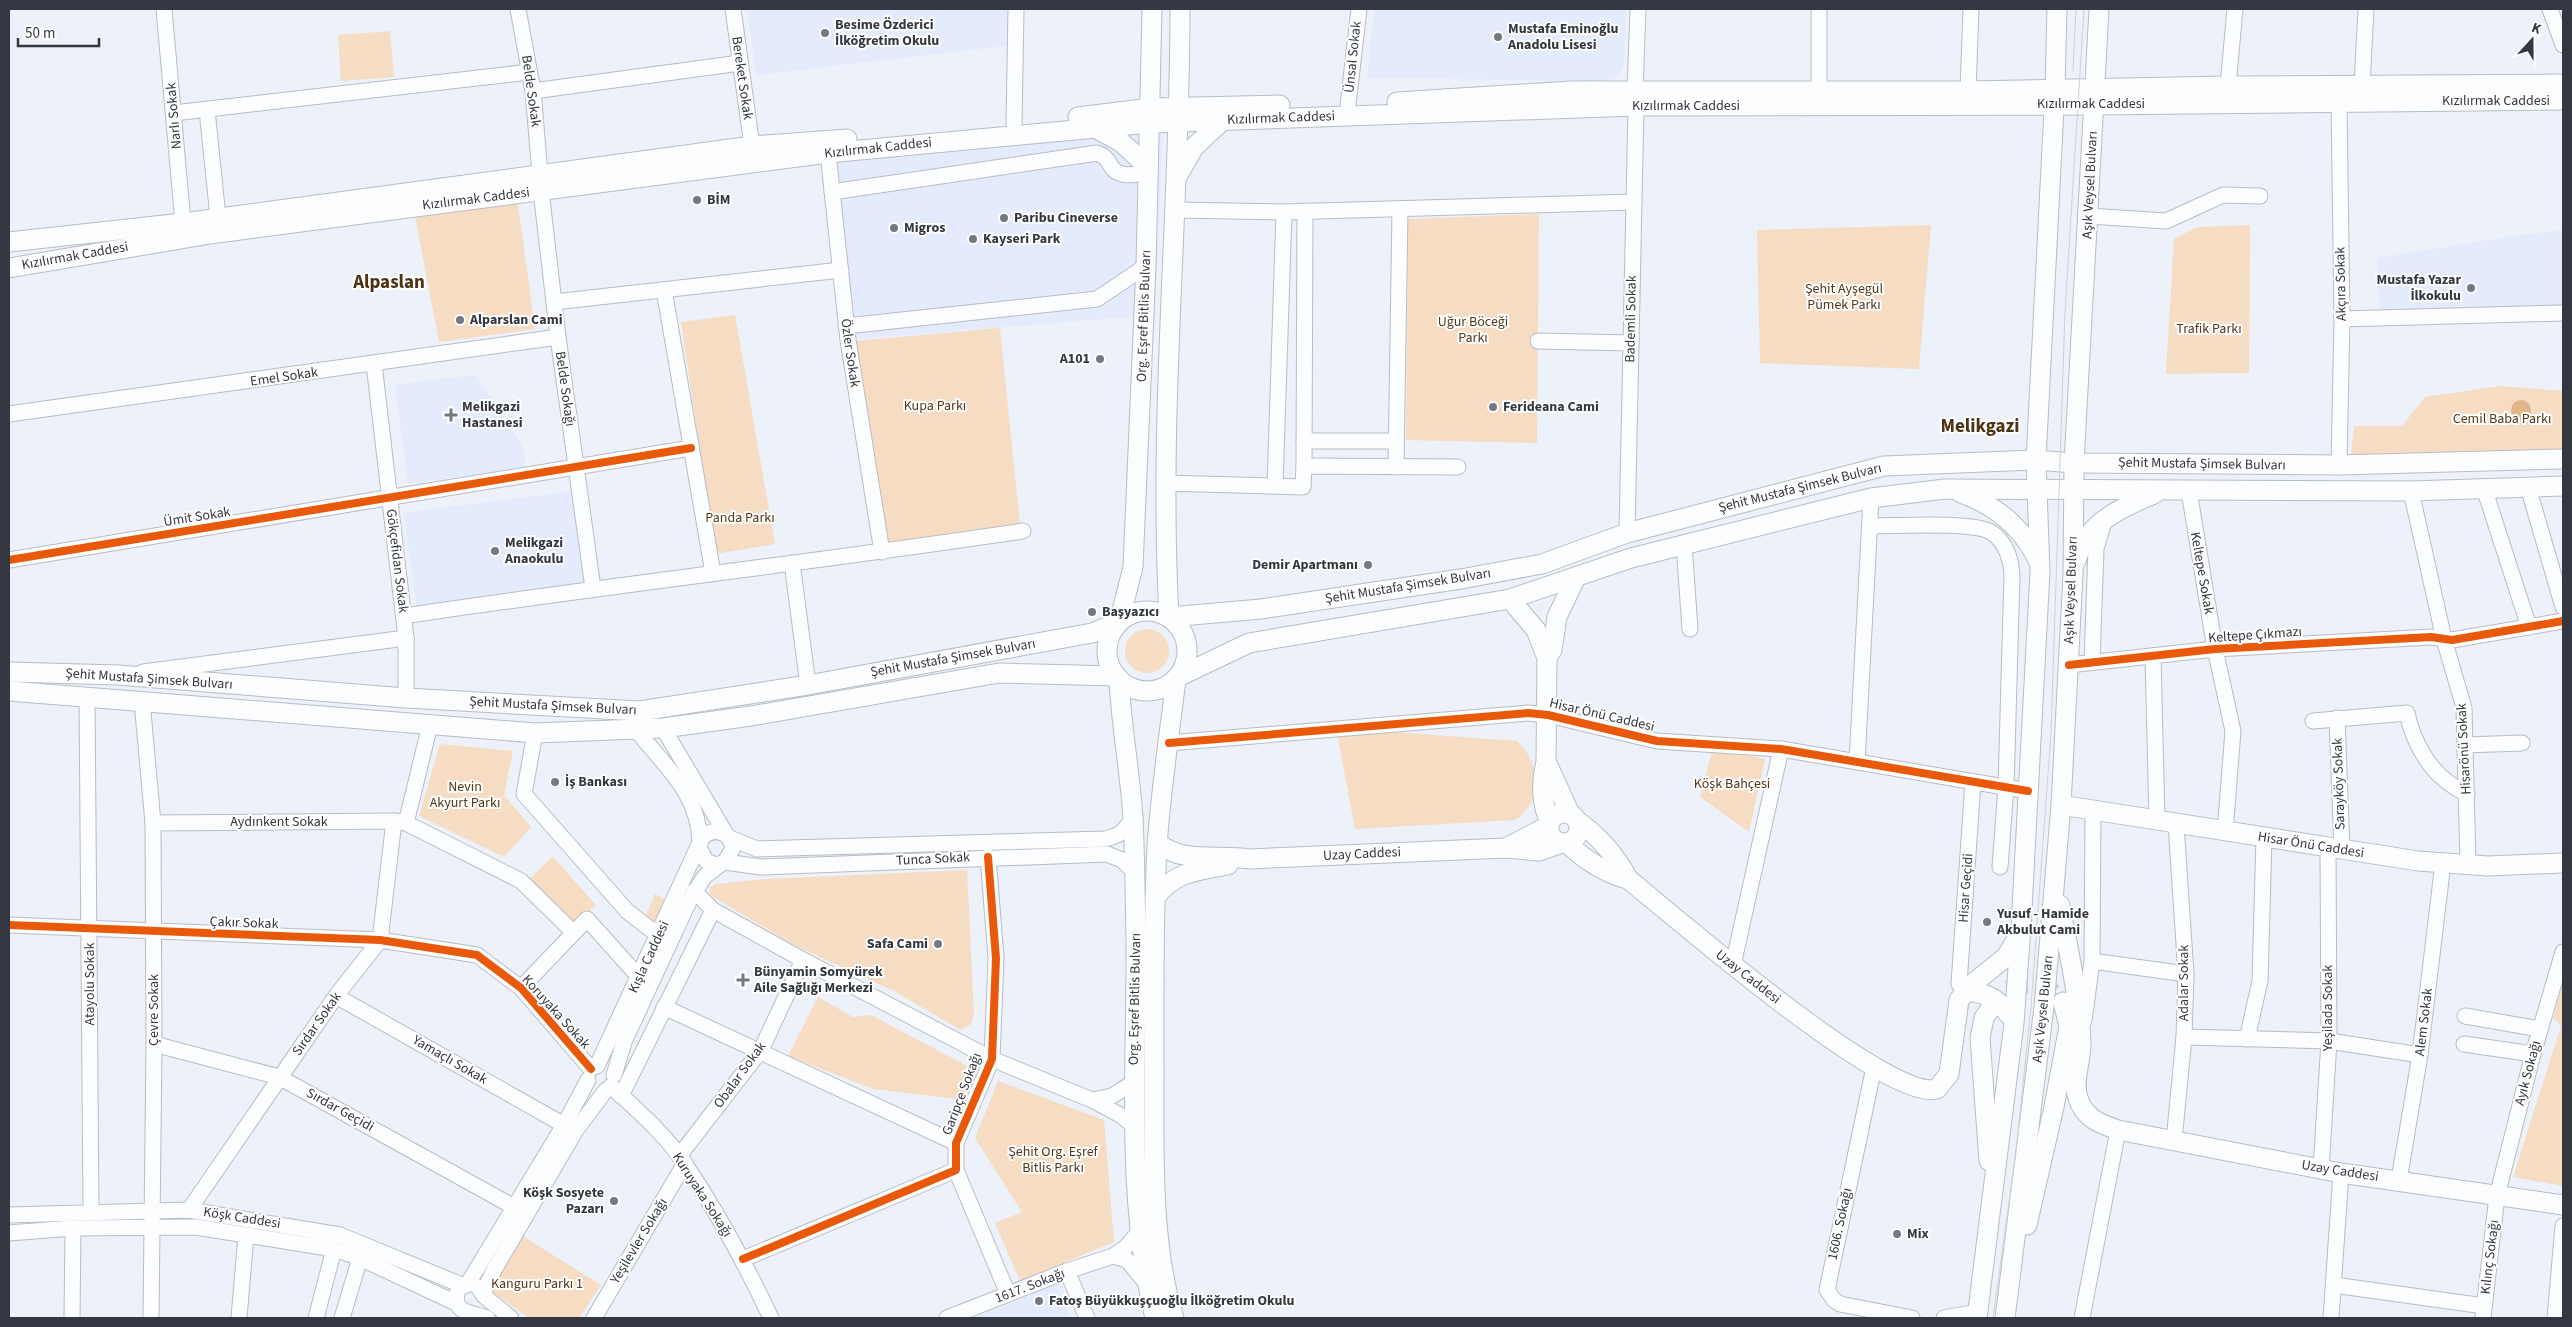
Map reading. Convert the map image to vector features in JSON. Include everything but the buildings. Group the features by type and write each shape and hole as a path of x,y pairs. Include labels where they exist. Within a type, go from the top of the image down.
{"main road":[{"name":"Org. Eşref Bitlis Bulvarı","path":"1119,622 1133,567 1146,266 1152,9"},
{"name":"Org. Eşref Bitlis Bulvarı","path":"1169,617 1164,483 1175,210 1180,9"},
{"name":"Aşık Veysel Bulvarı","path":"1978,1315 2014,1023 2021,927 2036,677 2040,563 2036,460 2055,97 2057,9"},
{"name":"Aşık Veysel Bulvarı","path":"2005,1318 2044,1008 2061,805 2073,574 2074,462 2099,9"},
{"name":"Kızılırmak Caddesi","path":"2095,96 2228,86 2563,84"},
{"name":"Kızılırmak Caddesi","path":"1178,114 1223,120 1819,90 1968,91 2055,97"},
{"name":"Kızılırmak Caddesi","path":"9,268 752,146 1150,115 1571,91 1635,98 2095,96 2339,102 2563,100"},
{"name":"Kızılırmak Caddesi","path":"9,242 541,182 1093,127 1150,115"},
{"path":"1176,178 1194,147 1223,120"},
{"path":"1093,127 1121,142 1148,170"},
{"name":"Şehit Mustafa Şimsek Bulvarı","path":"1169,617 1261,609 1542,564 1627,533 1884,466 2036,460 2339,465 2563,459"},
{"name":"Şehit Mustafa Şimsek Bulvarı","path":"1178,678 1249,643 1510,599 1631,558 1871,498 1945,489 2038,491 2411,491 2563,486"},
{"path":"1945,489 1972,496 2006,518 2026,539 2040,563"},
{"path":"2073,574 2081,546 2092,529 2105,518 2161,491"},
{"path":"1547,658 1552,650 1557,618 1576,577"},
{"path":"1510,599 1536,630 1547,658 1548,715 1546,762 1542,775 1545,810 1553,840 1564,843 1578,835 1574,818 1546,762"},
{"path":"1144,611 1161,613 1169,617 1182,630 1188,647 1186,665 1178,678 1160,689 1142,691 1134,689 1118,678 1109,664 1107,646 1114,629 1119,622 1135,613 1144,611"},
{"name":"Şehit Mustafa Şimsek Bulvarı","path":"9,671 118,675 406,698 640,711 808,685 1092,633 1119,622"},
{"name":"Şehit Mustafa Şimsek Bulvarı","path":"9,691 536,733 637,731 663,728 751,716 1000,674 1118,678"},
{"name":"Org. Eşref Bitlis Bulvarı","path":"1118,678 1133,817 1134,1082 1139,1232 1146,1283 1155,1318"},
{"name":"Org. Eşref Bitlis Bulvarı","path":"1174,1318 1162,1260 1157,1210 1154,1121 1155,898 1158,843 1168,743 1178,678"},
{"name":"Hisar Önü Caddesi","path":"2061,805 2335,849 2443,863 2563,863"},
{"path":"1549,824 1556,815 1574,818"},
{"name":"Uzay Caddesi","path":"1574,818 1586,827 1622,866 1628,879"},
{"name":"Uzay Caddesi","path":"1506,848 1549,824"},
{"name":"Uzay Caddesi","path":"1158,843 1177,855 1229,856 1249,859"},
{"name":"Uzay Caddesi","path":"1155,898 1168,882 1183,874 1249,859 1506,848 1540,851 1564,843 1612,875 1628,879 1804,1021 1874,1067 1924,1091 1931,1091 1942,1086 1949,1074 1956,1009 1964,992"},
{"name":"Uzay Caddesi","path":"2055,882 2078,1000 2082,1044 2077,1098 2085,1113 2097,1123 2118,1130 2341,1173 2563,1205"},
{"path":"1964,992 2006,957 2012,949 2021,927"},
{"path":"1964,992 1985,993 1994,997 2014,1023"},
{"path":"2005,1318 2056,1098 2069,1026 2063,1002"},
{"path":"1990,1009 1984,1018 1980,1038 1992,1205"}],"street":[{"name":"Narlı Sokak","path":"164,9 183,223"},
{"name":"Belde Sokak","path":"518,9 533,90 541,182"},
{"name":"Bereket Sokak","path":"733,9 752,146"},
{"path":"1014,125 1016,9"},
{"name":"Ünsal Sokak","path":"1348,105 1358,9"},
{"name":"Bademli Sokak","path":"1627,533 1638,9"},
{"path":"1819,9 1819,90"},
{"path":"1968,91 1971,9"},
{"path":"2228,86 2235,9"},
{"path":"2362,86 2366,9"},
{"path":"2550,9 2563,45"},
{"path":"533,90 740,63"},
{"path":"174,113 529,72"},
{"name":"Akçıra Sokak","path":"2339,102 2342,319 2339,465"},
{"path":"207,110 218,218"},
{"name":"Özler Sokak","path":"828,153 846,326 882,552"},
{"path":"832,192 1097,153 1104,156 1114,170 1121,174 1148,170"},
{"name":"Belde Sokağı","path":"541,182 558,337 593,588"},
{"path":"2088,216 2166,221 2223,195 2260,196"},
{"path":"1175,210 1305,212 1634,202"},
{"path":"1396,467 1400,209"},
{"path":"1275,486 1284,212"},
{"path":"1164,483 1303,487 1305,212"},
{"path":"846,326 1097,299 1146,266"},
{"path":"554,302 841,270"},
{"path":"664,290 712,573"},
{"path":"2342,319 2563,313"},
{"name":"Emel Sokak","path":"9,414 558,337"},
{"path":"1538,341 1630,343"},
{"name":"Gökçefidan Sokak","path":"374,364 404,616 406,698"},
{"path":"1277,416 1304,416"},
{"path":"1304,441 1396,441"},
{"name":"Ümit Sokak","path":"9,560 691,448"},
{"path":"1304,466 1458,467"},
{"path":"2528,487 2563,607"},
{"path":"2484,488 2529,627"},
{"name":"Keltepe Sokak","path":"2189,491 2215,649 2233,731 2225,832"},
{"name":"Hisarönü Sokak","path":"2411,491 2444,639 2464,708 2468,864"},
{"path":"1857,762 1871,498"},
{"path":"2092,662 2096,548 2105,518"},
{"path":"1870,526 1974,527 1992,532 2003,543 2010,558 2012,575 2006,787 2000,867"},
{"path":"404,616 593,588 882,552 1023,531"},
{"path":"1684,545 1690,629"},
{"path":"792,563 808,685"},
{"name":"Keltepe Çıkmazı","path":"2069,665 2215,649 2431,637 2452,640 2563,621"},
{"path":"118,675 406,638"},
{"path":"2153,656 2157,821"},
{"name":"Atayolu Sokak","path":"87,696 91,1211"},
{"name":"Çevre Sokak","path":"142,701 153,823 154,1044 151,1318"},
{"name":"Hisar Önü Caddesi","path":"1168,743 1528,713 1548,715 1657,741 1781,749 2028,791"},
{"path":"2313,721 2406,713 2417,745 2430,766 2449,784 2467,794"},
{"name":"Sarayköy Sokak","path":"2335,849 2337,718"},
{"path":"380,940 400,822 430,725"},
{"path":"637,731 690,797 698,820 699,845 706,861 723,863 732,853 728,836 663,728"},
{"path":"536,733 524,794 627,911 659,936"},
{"path":"2465,745 2522,743"},
{"path":"1733,965 1781,749"},
{"name":"Hisar Geçidi","path":"1964,992 1959,984 1973,782"},
{"path":"2082,1044 2092,961 2093,811"},
{"name":"Tunca Sokak","path":"728,836 757,849 1104,839 1119,836 1133,817"},
{"path":"400,822 520,881 573,932"},
{"name":"Aydınkent Sokak","path":"153,823 400,822"},
{"name":"Adalar Sokak","path":"2174,1141 2184,1037 2186,974 2176,824"},
{"path":"699,845 711,832 728,836"},
{"path":"2247,1039 2260,981 2264,838"},
{"name":"Kışla Caddesi","path":"465,1285 564,1125 659,936 699,845"},
{"name":"Yeşilada Sokak","path":"2321,1168 2329,1041 2335,849"},
{"name":"Tunca Sokak","path":"723,863 761,867 1107,854 1122,860 1134,872"},
{"name":"Garipçe Sokağı","path":"956,1170 956,1143 992,1059 996,958 988,857"},
{"name":"Kışla Caddesi","path":"484,1295 494,1270 576,1130 613,1087 624,1042 694,891 706,876 723,863"},
{"name":"Alem Sokak","path":"2399,1180 2420,1056 2443,863"},
{"path":"694,891 713,910 803,960 992,1059 1092,1100 1122,1116 1136,1128"},
{"path":"613,1087 609,1068 592,1072 594,1090 613,1087 664,1006 713,910"},
{"path":"521,988 587,919 639,977"},
{"name":"Çakır Sokak","path":"9,925 154,933 380,940 477,955"},
{"name":"Sırdar Sokak","path":"189,1210 336,996 380,940"},
{"name":"Ayık Sokağı","path":"2497,1196 2540,1029 2560,976 2563,952"},
{"name":"Koruyaka Sokak","path":"477,955 521,988 592,1072"},
{"name":"Obalar Sokak","path":"682,1160 761,1050 803,960"},
{"path":"2092,961 2186,974"},
{"name":"Yamaçlı Sokak","path":"336,996 564,1125"},
{"path":"664,1006 956,1143"},
{"path":"2464,1016 2540,1029"},
{"path":"2184,1037 2329,1041 2420,1056"},
{"name":"Sırdar Geçidi","path":"154,1044 280,1077 514,1207"},
{"path":"2464,1044 2533,1054"},
{"name":"1606. Sokağı","path":"1874,1067 1827,1290 1830,1296 1840,1304 1912,1318"},
{"path":"1092,1100 1112,1096 1134,1082"},
{"name":"Kuruyaka Sokağı","path":"613,1087 682,1160 743,1259 771,1318"},
{"path":"2082,1318 2118,1130"},
{"name":"Yeşilevler Sokağı","path":"594,1318 682,1160"},
{"path":"743,1259 956,1170 1008,1294"},
{"path":"2331,1318 2341,1173"},
{"name":"Kılınç Sokağı","path":"2484,1312 2497,1196"},
{"name":"Köşk Caddesi","path":"9,1215 152,1209 189,1210 340,1235 465,1285"},
{"path":"2555,1318 2563,1226"},
{"name":"Köşk Caddesi","path":"9,1233 73,1228 196,1227 334,1249 360,1258 462,1311 487,1318"},
{"path":"72,1318 73,1228"},
{"name":"1617. Sokağı","path":"947,1318 1068,1271 1113,1256 1125,1248 1139,1232"},
{"path":"239,1318 246,1235"},
{"path":"316,1318 334,1249"},
{"path":"1113,1256 1126,1260 1146,1283"},
{"path":"342,1318 360,1258"},
{"path":"1068,1271 1088,1318"},
{"path":"484,1295 482,1306 462,1311 457,1293 465,1285 476,1286 510,1318"},
{"path":"2334,1285 2484,1312"},
{"path":"1944,1318 1978,1315"}],"shaded area":[{"name":"Besime Özderici İlköğretim Okulu","path":"747,9 1013,9 1013,45 756,75"},
{"name":"Mustafa Eminoğlu Anadolu Lisesi","path":"1374,9 1626,9 1624,65 1618,75 1604,81 1367,78"},
{"path":"1164,107 1155,315 841,340 826,159"},
{"name":"Mustafa Yazar İlkokulu","path":"2563,230 2563,318 2380,322 2378,258"},
{"name":"Melikgazi Hastanesi","path":"476,375 522,445 526,467 408,484 395,385"},
{"path":"2521,400 2528,403 2531,410 2528,417 2521,420 2514,417 2511,410 2514,403"},
{"name":"Melikgazi Anaokulu","path":"573,491 586,589 417,611 404,513"},
{"name":"Fatoş Büyükkuşçuoğlu İlköğretim Okulu","path":"1057,1284 1070,1318 973,1318"}],"green space":[{"path":"390,31 394,77 341,81 338,35"},
{"path":"518,204 535,329 439,342 415,216"},
{"name":"Uğur Böceği Parkı","path":"1539,214 1537,443 1406,440 1408,219"},
{"name":"Şehit Ayşegül Pümek Parkı","path":"1931,225 1919,369 1760,363 1757,230"},
{"name":"Trafik Parkı","path":"2250,225 2249,373 2166,374 2174,239 2197,227"},
{"name":"Panda Parkı","path":"735,315 775,544 715,554 681,322"},
{"name":"Kupa Parkı","path":"1000,328 1020,525 889,544 862,405 854,341"},
{"name":"Cemil Baba Parkı","path":"2500,386 2563,391 2563,451 2351,455 2354,426 2402,426 2425,397"},
{"path":"1147,629 1159,633 1165,639 1169,651 1165,663 1159,669 1147,673 1135,669 1129,663 1125,651 1129,639 1135,633"},
{"path":"1336,728 1517,741 1531,760 1535,771 1535,792 1531,803 1515,820 1355,829"},
{"name":"Nevin Akyurt Parkı","path":"440,744 513,751 504,795 531,827 504,857 419,816"},
{"name":"Köşk Bahçesi","path":"1713,748 1765,759 1749,832 1700,797"},
{"path":"553,857 596,905 571,927 528,880"},
{"path":"967,870 974,1015 971,1024 961,1030 894,991 794,945 710,895 710,887 715,884 765,879"},
{"path":"655,894 672,903 658,934 642,925"},
{"path":"2563,982 2563,1186 2513,1177 2561,1026 2553,1018"},
{"path":"818,997 853,1017 871,1015 975,1070 979,1089 967,1100 873,1089 788,1056"},
{"name":"Şehit Org. Eşref Bitlis Parkı","path":"998,1081 1104,1120 1114,1242 1020,1281 995,1223 1022,1212 975,1138"},
{"name":"Kanguru Parkı 1","path":"521,1235 601,1285 579,1318 529,1318 494,1293 493,1282"}],"tunnel":[{"path":"1990,1009 2007,992 2016,986 2025,984 2043,987 2063,1002"}],"tram line":[{"path":"2073,71 2076,9"},
{"path":"1993,1318 2016,1152 2031,1007 2051,733 2065,312 2084,9"}],"cycle path":[{"path":"9,560 691,448"},
{"path":"2069,665 2215,649 2431,637 2452,640 2563,621"},
{"path":"1169,743 1528,713 1548,715 1657,741 1781,749 2028,791"},
{"path":"743,1259 956,1170 956,1143 992,1059 996,958 988,857"},
{"path":"9,925 380,940 477,955 521,988 591,1069"}],"place":[{"name":"Besime Özderici İlköğretim Okulu","path":"825,33"},
{"name":"Mustafa Eminoğlu Anadolu Lisesi","path":"1498,37"},
{"name":"BİM","path":"697,200"},
{"name":"Paribu Cineverse","path":"1004,218"},
{"name":"Migros","path":"894,228"},
{"name":"Kayseri Park","path":"973,239"},
{"name":"Mustafa Yazar İlkokulu","path":"2471,288"},
{"name":"Alparslan Cami","path":"460,320"},
{"name":"A101","path":"1100,359"},
{"name":"Ferideana Cami","path":"1493,407"},
{"name":"Melikgazi Hastanesi","path":"451,415"},
{"name":"Melikgazi Anaokulu","path":"495,551"},
{"name":"Demir Apartmanı","path":"1368,565"},
{"name":"Başyazıcı","path":"1092,612"},
{"name":"İş Bankası","path":"555,782"},
{"name":"Yusuf - Hamide Akbulut Cami","path":"1987,922"},
{"name":"Safa Cami","path":"938,944"},
{"name":"Bünyamin Somyürek Aile Sağlığı Merkezi","path":"743,980"},
{"name":"Köşk Sosyete Pazarı","path":"614,1201"},
{"name":"Mix","path":"1897,1234"},
{"name":"Fatoş Büyükkuşçuoğlu İlköğretim Okulu","path":"1039,1301"}],"district":[{"name":"Alpaslan","path":"389,282"},
{"name":"Melikgazi","path":"1980,426"}]}
